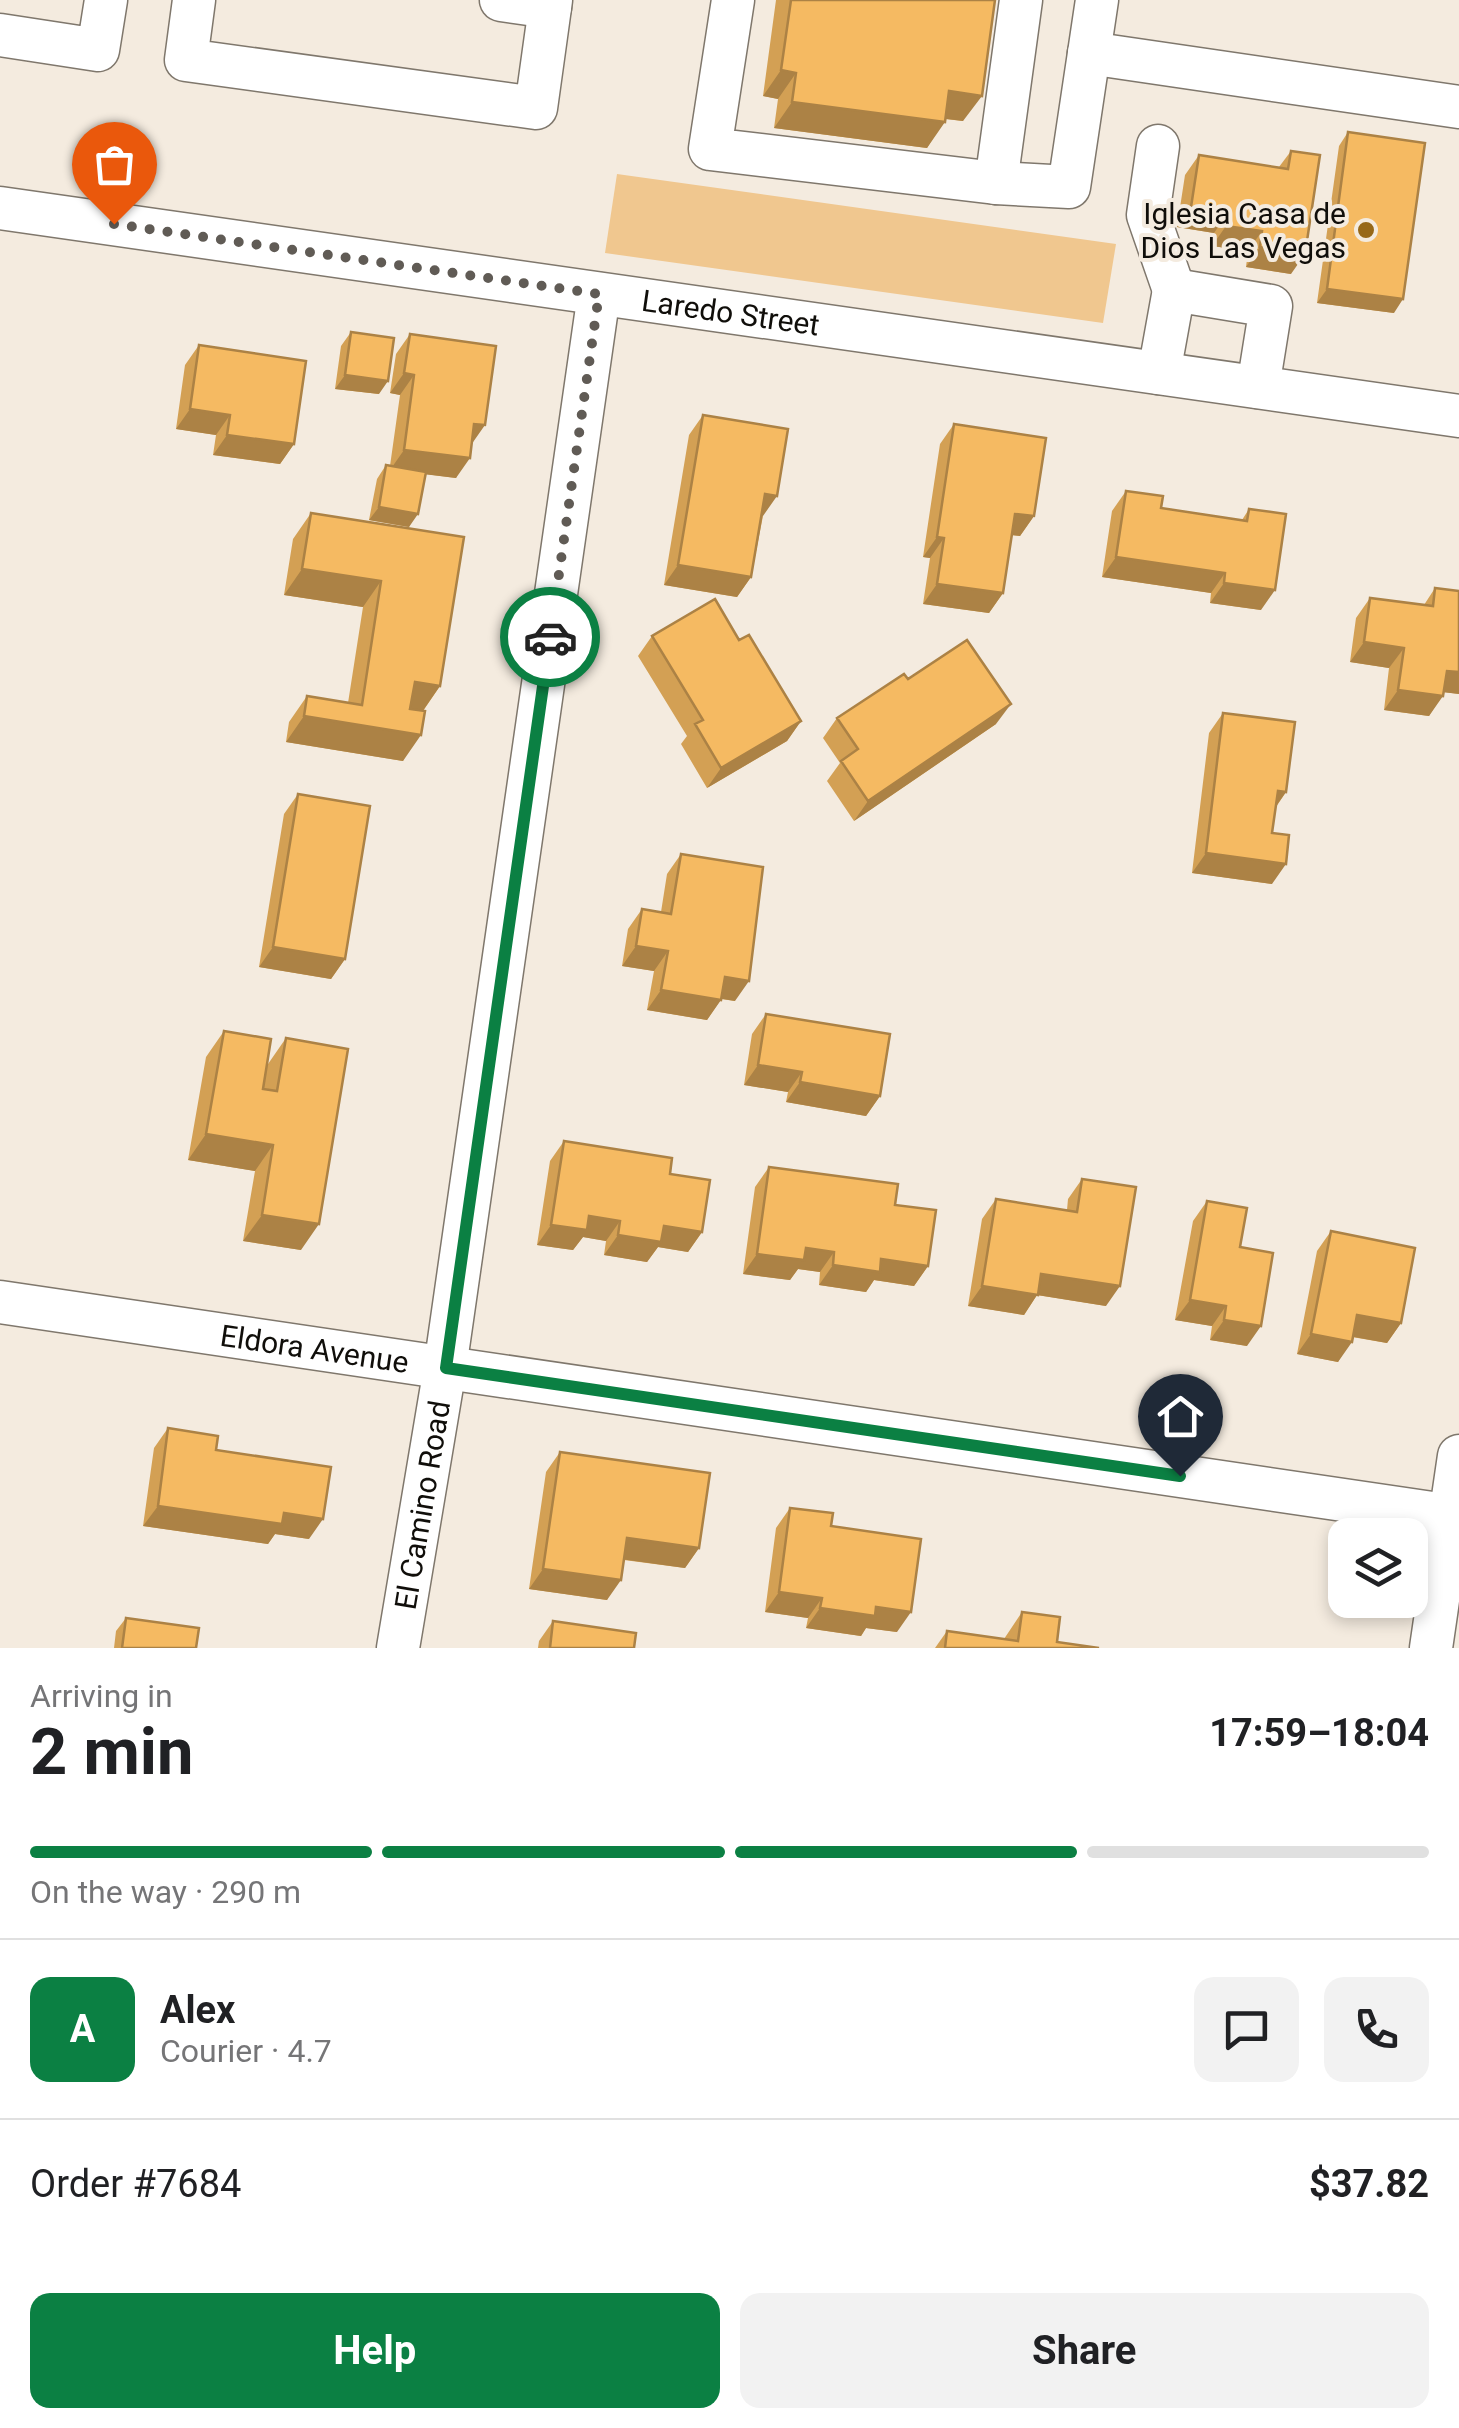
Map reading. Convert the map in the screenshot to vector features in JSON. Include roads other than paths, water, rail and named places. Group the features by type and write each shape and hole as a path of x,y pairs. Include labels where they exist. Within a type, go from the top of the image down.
{"street":[{"path":"0,36 98,50 106,0"},
{"path":"194,0 186,60 536,108 551,4 501,0"},
{"path":"733,0 710,149 996,183 1069,187 1097,0"},
{"path":"996,183 1021,0"},
{"path":"1089,52 1459,107"},
{"path":"1158,146 1148,215 1174,290 1158,373"},
{"name":"Laredo Street","path":"0,208 1459,416"},
{"path":"1174,290 1270,306 1258,387"},
{"name":"El Camino Road","path":"398,1648 446,1368 599,294"},
{"name":"Eldora Avenue","path":"0,1302 1455,1517"},
{"path":"1432,1648 1455,1517 1459,1456"}],"place":[{"name":"Iglesia Casa de Dios Las Vegas","path":"1366,230"}]}
